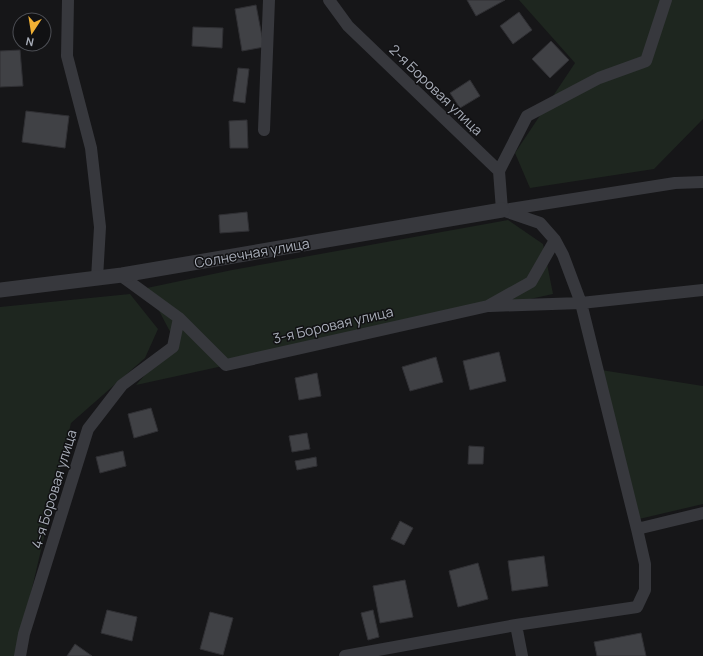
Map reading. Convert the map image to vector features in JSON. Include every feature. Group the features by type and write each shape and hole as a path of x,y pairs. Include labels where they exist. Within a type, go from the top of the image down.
{"street":[{"path":"68,0 67,56 91,148 100,227 97,278"},
{"path":"264,130 269,0"},
{"name":"2-я Боровая улица","path":"328,0 348,26 499,171"},
{"path":"502,210 499,171 527,116 599,78 646,61 666,0"},
{"path":"502,210 675,183 703,182"},
{"path":"345,656 516,625 637,607 645,590 645,564 582,303 563,255 555,240 540,223 502,210"},
{"name":"Солнечная улица","path":"0,290 120,275 502,210"},
{"name":"3-я Боровая улица","path":"120,275 179,318 226,365 488,306 531,282 555,240"},
{"path":"488,306 582,303 703,290"},
{"name":"4-я Боровая улица","path":"20,656 24,634 88,429 122,385 174,347 179,318"},
{"path":"637,529 703,513"},
{"path":"516,625 522,656"}],"shaded area":[{"path":"519,0 703,0 703,119 654,169 530,188 515,153 575,63"},
{"path":"508,220 543,244 553,294 136,385 175,341 147,288 232,270"},
{"path":"130,294 158,329 145,358 71,423 16,656 0,656 0,307"},
{"path":"601,370 703,386 703,504 639,519"}],"building":[{"path":"467,0 505,0 476,16"},
{"path":"256,5 264,47 242,51 235,9"},
{"path":"519,12 532,30 513,44 500,26"},
{"path":"193,27 223,28 222,48 192,46"},
{"path":"551,41 569,60 550,78 532,59"},
{"path":"0,51 20,52 23,86 0,87"},
{"path":"238,68 249,69 245,103 233,101"},
{"path":"470,80 480,96 460,108 450,93"},
{"path":"26,111 69,116 65,148 22,142"},
{"path":"247,120 248,148 230,148 229,121"},
{"path":"247,212 249,231 220,233 219,215"},
{"path":"499,352 506,381 470,390 463,361"},
{"path":"436,357 443,382 410,391 402,367"},
{"path":"317,373 321,396 299,400 295,378"},
{"path":"151,408 158,431 134,438 128,414"},
{"path":"307,433 310,449 292,452 289,436"},
{"path":"469,446 484,447 483,464 468,464"},
{"path":"123,451 126,466 100,473 96,457"},
{"path":"316,457 317,466 297,470 295,461"},
{"path":"400,521 413,528 404,545 391,539"},
{"path":"544,556 548,586 512,591 508,561"},
{"path":"478,563 488,599 458,607 449,571"},
{"path":"405,580 413,617 380,623 373,586"},
{"path":"107,610 137,617 132,641 101,633"},
{"path":"373,610 379,637 368,640 361,613"},
{"path":"210,612 233,618 223,655 200,649"},
{"path":"641,633 646,656 597,656 594,642"},
{"path":"75,644 92,656 67,656"}]}
